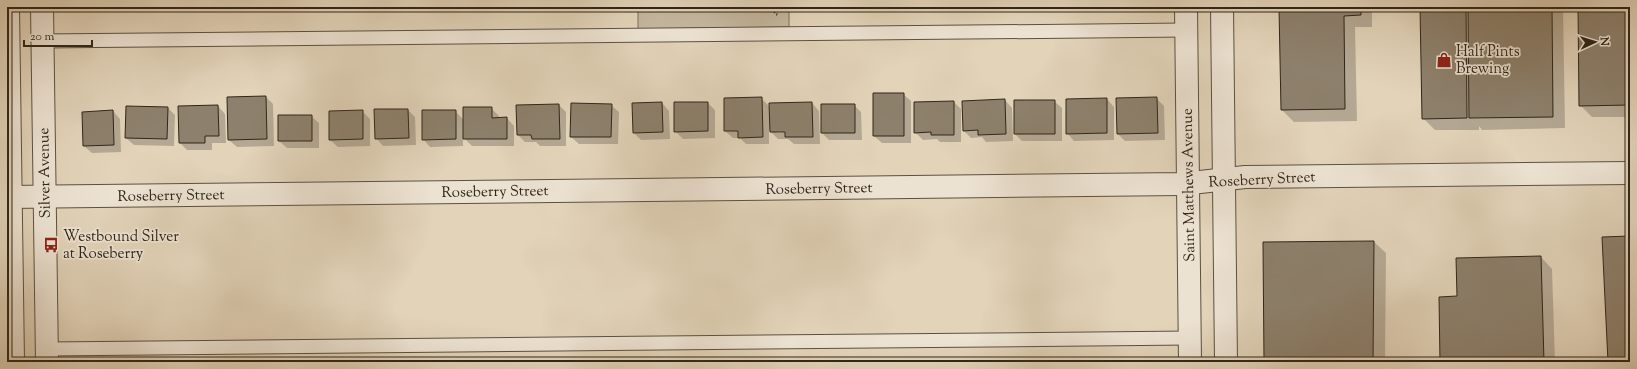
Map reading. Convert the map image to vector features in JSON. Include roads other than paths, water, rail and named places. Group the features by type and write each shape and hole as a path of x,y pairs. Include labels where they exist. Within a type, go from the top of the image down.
{"street":[{"path":"8,7 11,352"},
{"name":"Silver Avenue","path":"42,7 47,355"},
{"name":"Saint Matthews Avenue","path":"1186,7 1190,362"},
{"path":"1222,7 1226,362"},
{"name":"Roseberry Street","path":"9,197 1188,184 1245,177 1630,173"}],"lane":[{"path":"42,41 1186,30"},
{"path":"47,355 1190,338"}],"place":[{"name":"Half Pints Brewing","path":"1444,60"},
{"name":"Westbound Silver at Roseberry","path":"51,245"}]}
